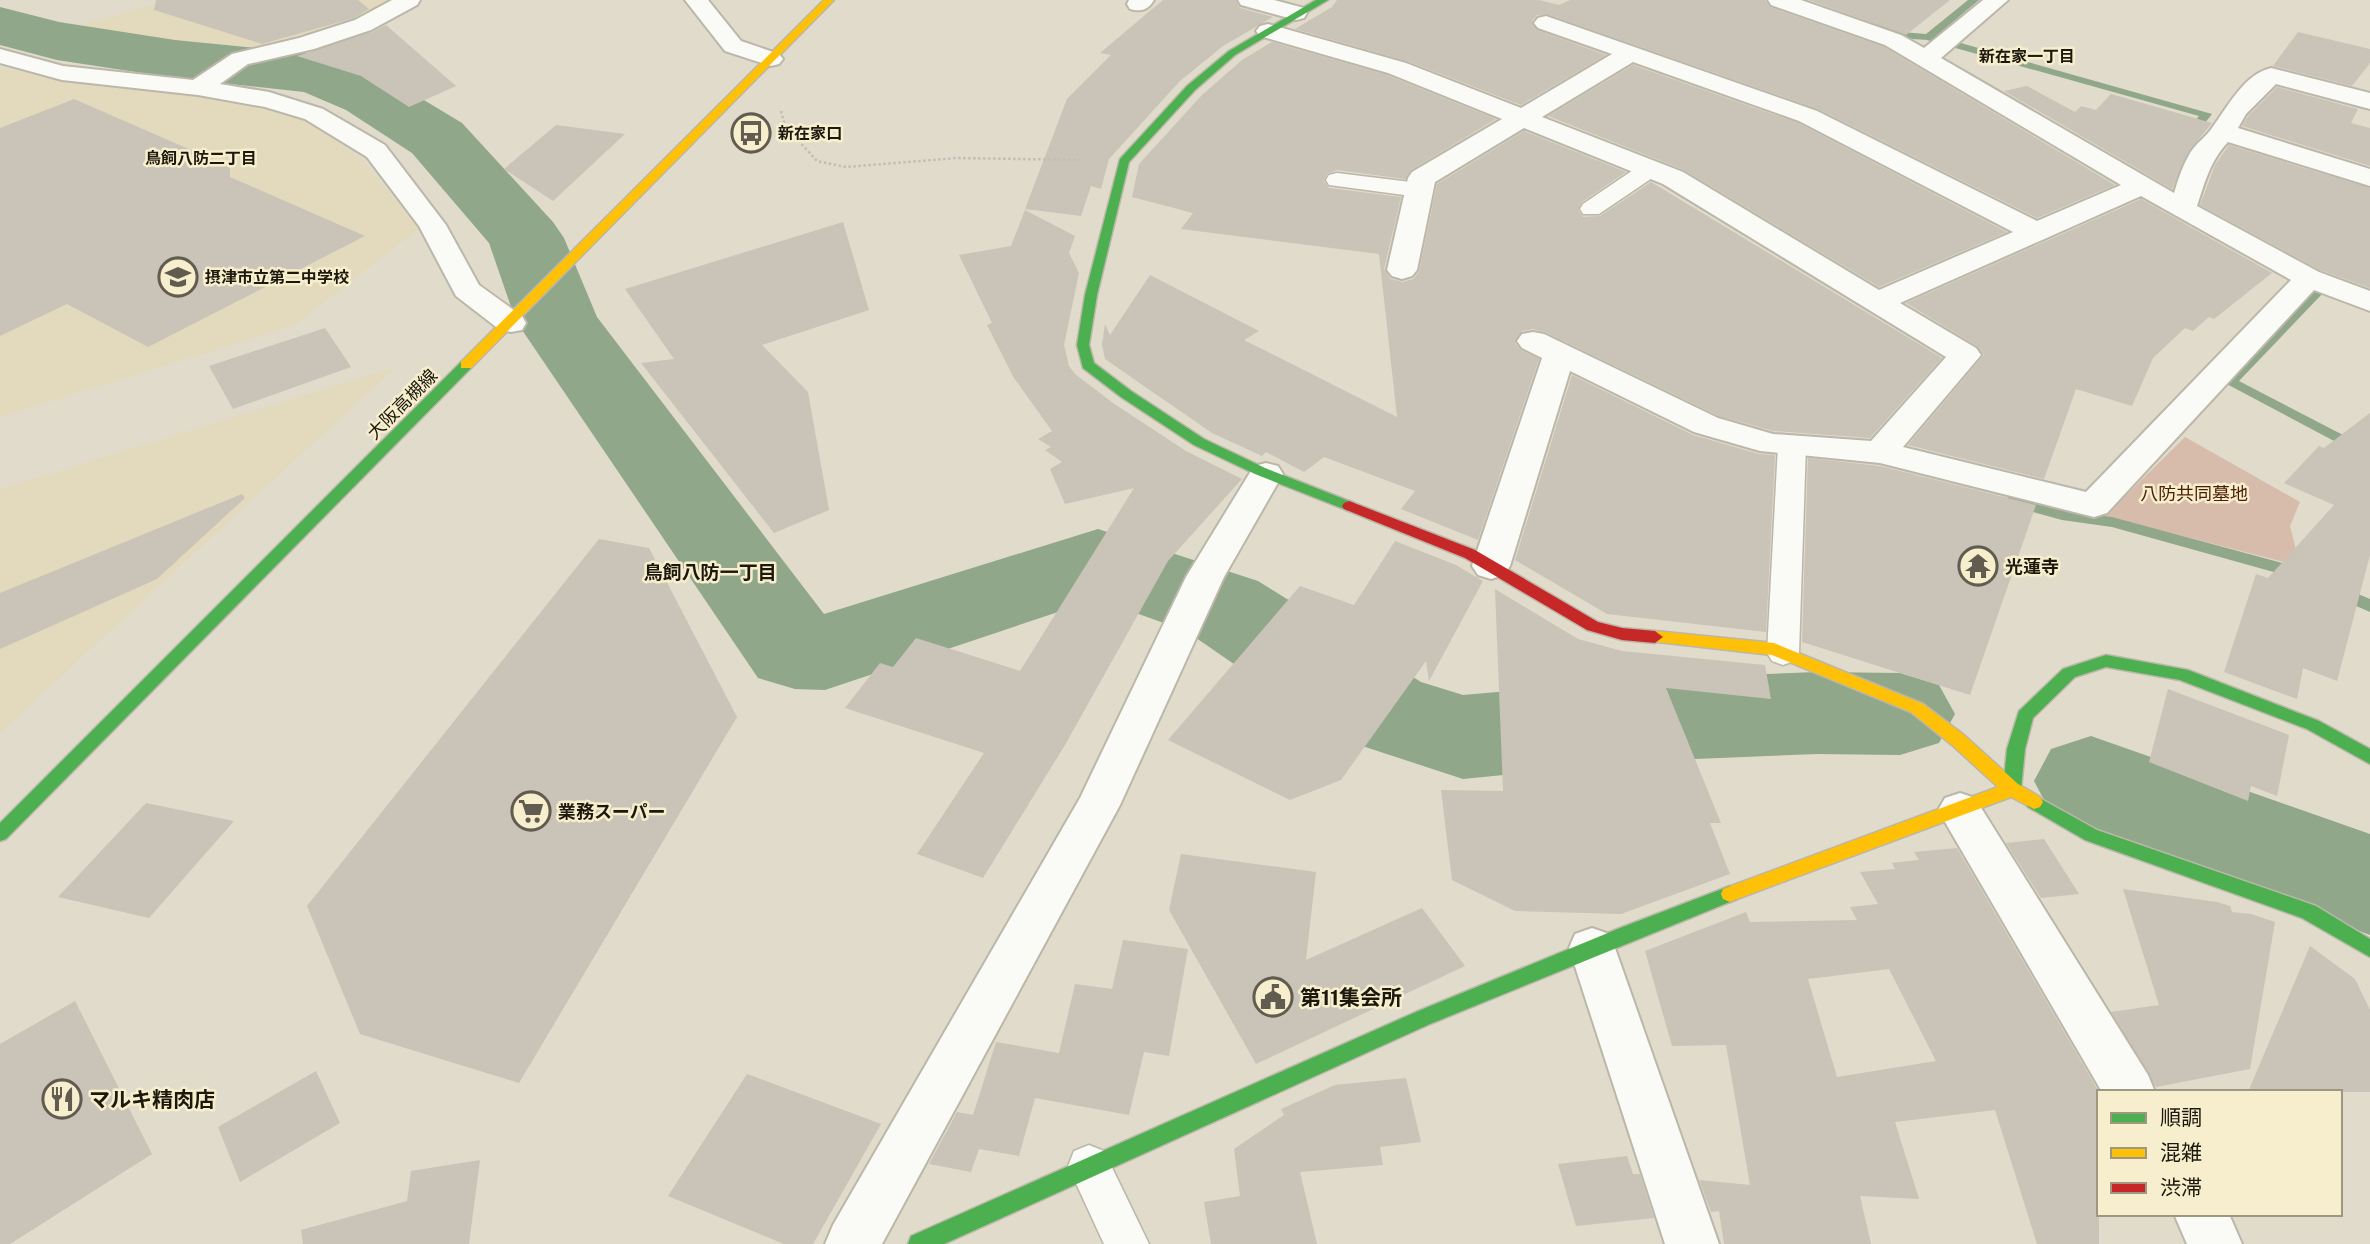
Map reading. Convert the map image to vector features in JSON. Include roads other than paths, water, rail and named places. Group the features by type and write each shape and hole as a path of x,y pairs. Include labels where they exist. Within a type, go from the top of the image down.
{"street":[{"path":"198,88 240,58 306,44 363,25 409,0"},
{"path":"696,0 733,46 771,59"},
{"name":"大阪高槻線","path":"0,834 518,316 829,0"},
{"path":"1249,0 1296,13"},
{"path":"1323,0 1296,13 1233,53 1191,88 1124,160 1089,307 1083,345 1088,365 1126,394 1199,442 1266,474 1470,554 1593,626 1622,634 1774,649 1917,708 1958,740 2012,789 2091,835 2309,912 2370,949"},
{"path":"1779,0 1893,40 1940,48 2141,186 2309,278 2370,302"},
{"path":"1940,48 1997,0"},
{"path":"1546,23 1808,116 2036,232"},
{"path":"1268,31 1397,68 1673,178 1965,355 1880,452"},
{"path":"1402,270 1422,178 1631,53"},
{"path":"0,56 62,73 198,88 269,100 314,114 376,151 432,225 467,290 518,316"},
{"path":"2182,209 2204,152 2223,132 2235,110 2271,75 2370,101"},
{"path":"2223,132 2370,178"},
{"path":"1877,302 2141,186"},
{"path":"1491,566 1546,347 1706,425 1772,443 1880,452 2094,505 2309,278"},
{"path":"852,1244 1098,804 1194,598 1266,474"},
{"path":"2012,789 2016,748 2025,715 2069,673 2106,661 2182,674 2313,725 2370,757"},
{"path":"919,1244 1211,1110 1351,1053 1591,948 2012,789"},
{"path":"1959,810 2129,1090"},
{"path":"1591,948 1692,1244"},
{"path":"2202,1216 2215,1244"}],"lane":[{"path":"1591,209 1650,169"},
{"path":"1337,180 1419,190"},
{"path":"1783,653 1792,445"},
{"path":"1089,1167 1127,1244"}],"waterway":[{"path":"1928,37 1974,0"},
{"path":"0,26 57,41 175,59 317,74 370,96 437,138 526,238 557,321 795,651 825,652 1098,563 1222,606 1383,711 1463,737 1647,720 1817,713 1900,714"},
{"path":"1878,27 1899,35 1928,37"},
{"path":"1928,37 2206,114 2186,139"},
{"path":"2319,289 2230,382 2370,455"},
{"path":"2014,501 2062,515 2112,522 2299,573"},
{"path":"2337,591 2370,606"},
{"path":"2091,781 2370,885"}],"place":[{"name":"新在家口","path":"751,133"},
{"name":"摂津市立第二中学校","path":"178,277"},
{"name":"光蓮寺","path":"1978,566"},
{"name":"業務スーパー","path":"531,811"},
{"name":"第11集会所","path":"1273,997"},
{"name":"マルキ精肉店","path":"62,1099"}],"district":[{"name":"新在家一丁目","path":"2027,56"},
{"name":"鳥飼八防二丁目","path":"201,158"},
{"name":"鳥飼八防一丁目","path":"710,572"}],"park label":[{"name":"八防共同墓地","path":"2194,493"}]}
